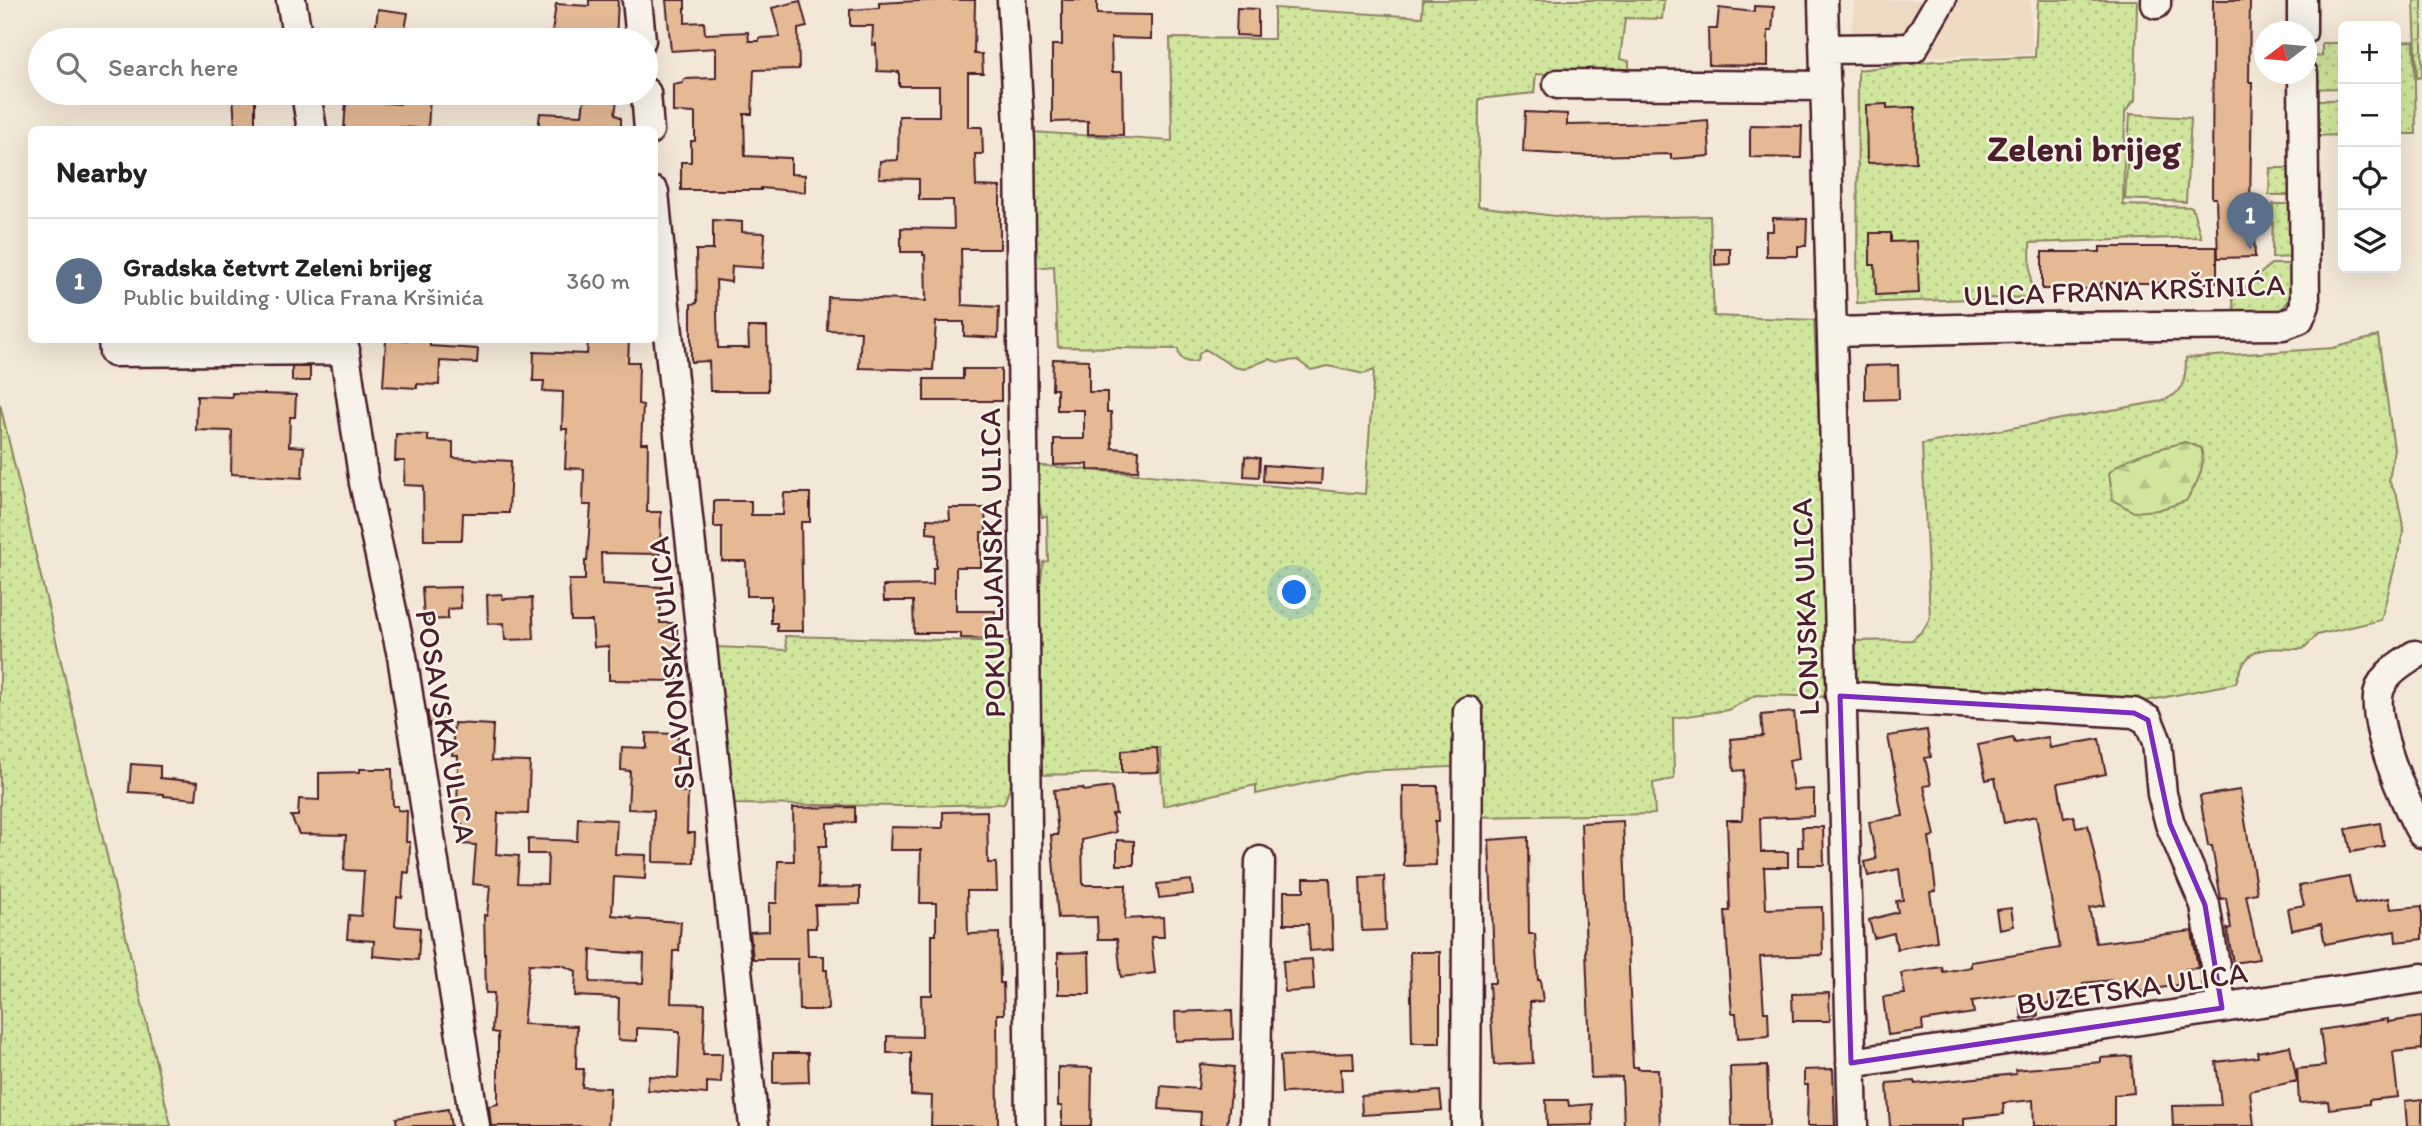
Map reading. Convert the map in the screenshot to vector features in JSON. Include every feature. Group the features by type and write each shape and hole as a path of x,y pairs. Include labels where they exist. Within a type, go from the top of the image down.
{"street":[{"path":"291,0 296,28"},
{"path":"637,0 640,28"},
{"name":"POKUPLJANSKA ULICA","path":"1012,0 1020,143 1030,1126"},
{"name":"LONJSKA ULICA","path":"1823,0 1853,1126"},
{"path":"1825,49 1913,48 1941,0"},
{"path":"2302,0 2302,21"},
{"path":"1558,84 1826,86"},
{"name":"ULICA FRANA KRŠINIĆA","path":"1832,332 2283,325 2299,319 2305,305 2303,84"},
{"path":"308,105 311,126"},
{"path":"647,105 649,126"},
{"name":"SLAVONSKA ULICA","path":"658,235 754,1126"},
{"path":"113,343 114,352 344,345"},
{"name":"POSAVSKA ULICA","path":"344,345 364,483 404,669 475,1126"},
{"path":"2415,655 2384,680 2378,691 2377,703 2383,736 2398,785 2422,833"},
{"path":"1840,696 2134,713 2148,720 2157,742 2162,794 2170,824 2205,905 2222,1008"},
{"path":"1466,1126 1468,711"},
{"path":"1255,1126 1260,861"},
{"name":"BUZETSKA ULICA","path":"1852,1063 2422,978"}],"highlighted area":[{"path":"1840,696 2134,713 2148,720 2170,824 2205,905 2222,1008 1851,1063"}],"shaded area":[{"path":"1855,0 2030,0 2032,54 1930,56 1855,62 1851,33"}],"green space":[{"path":"1423,0 1664,0 1662,19 1625,18 1620,59 1629,61 1629,79 1536,74 1534,93 1479,99 1478,206 1578,219 1710,216 1714,316 1814,320 1833,697 1756,695 1728,710 1673,718 1674,779 1653,783 1655,814 1477,817 1472,766 1363,771 1256,794 1256,785 1163,806 1160,748 1123,750 1122,773 1039,775 1035,631 1043,562 1048,561 1047,517 1042,517 1033,476 1034,465 1365,494 1374,370 1364,374 1328,366 1311,370 1297,360 1278,362 1269,359 1244,369 1234,367 1205,349 1199,354 1197,361 1190,362 1182,358 1178,349 1058,347 1054,266 1032,268 1032,132 1172,141 1170,38 1274,39 1274,8 1422,17"},
{"path":"2038,0 2137,0 2135,100 2125,112 2123,205 2192,207 2201,237 2030,243 2031,297 1857,303 1858,70 1934,61 2035,57"},
{"path":"2414,0 2422,0 2422,77 2417,78"},
{"path":"2414,41 2416,134 2401,134 2401,42"},
{"path":"2322,43 2338,43 2338,88 2308,89 2308,84 2317,84 2317,56 2322,56"},
{"path":"2309,100 2338,100 2338,135 2309,136"},
{"path":"2130,114 2191,118 2186,202 2125,199"},
{"path":"2270,168 2291,168 2291,195 2269,195"},
{"path":"2273,204 2292,204 2292,257 2272,258"},
{"path":"2271,264 2295,264 2291,294 2287,303 2274,312 2235,316 2232,294 2247,286"},
{"path":"2378,336 2394,449 2389,481 2397,496 2404,531 2381,620 2317,635 2303,649 2269,649 2252,654 2240,670 2236,683 2136,703 1860,688 1853,683 1852,641 1912,640 1923,630 1930,618 1922,444 2162,401 2176,394 2183,385 2186,358 2333,348"},
{"path":"0,404 171,1126 0,1126"},
{"path":"2185,442 2201,448 2203,462 2200,476 2186,501 2158,510 2134,512 2113,500 2109,473 2116,466 2144,453"},
{"path":"785,636 1017,642 1013,779 1004,804 733,804 716,647 787,650"}],"building":[{"path":"589,0 618,0 617,28 553,28 556,4 589,6"},
{"path":"666,0 685,0 685,23 704,22 705,34 748,32 749,41 780,37 772,8 800,1 807,27 798,29 799,69 754,70 752,114 744,114 745,156 791,158 791,174 805,175 805,192 761,188 681,190 681,162 691,162 691,141 695,141 695,113 673,112 673,85 683,83 684,79 716,78 716,48 671,51"},
{"path":"975,0 974,54 982,54 983,73 968,73 968,127 982,127 983,154 975,154 976,186 1000,187 1000,249 961,249 962,305 999,307 998,338 964,336 964,322 936,322 933,370 859,368 861,331 827,330 828,297 926,301 925,255 923,252 901,252 901,228 954,229 953,200 919,200 919,179 879,178 880,161 898,160 899,116 939,116 939,86 899,86 899,72 877,71 876,44 872,45 873,26 850,26 850,10 879,8 879,3"},
{"path":"1062,0 1097,0 1097,14 1151,15 1151,39 1111,38 1112,72 1122,72 1123,135 1088,134 1088,121 1052,122 1052,45 1062,45"},
{"path":"2213,0 2250,0 2250,209 2253,209 2255,257 2218,258 2216,198 2212,198"},
{"path":"1754,6 1774,7 1772,31 1768,31 1768,66 1709,65 1708,29 1717,29 1719,8 1754,12"},
{"path":"1237,8 1258,9 1258,36 1236,35"},
{"path":"378,9 408,13 405,28 376,28"},
{"path":"1887,104 1887,108 1915,107 1916,162 1867,163 1866,105"},
{"path":"234,105 255,105 255,126 235,126"},
{"path":"346,105 429,105 428,126 344,126"},
{"path":"583,105 616,105 615,114 621,118 621,126 538,126 540,113 582,115"},
{"path":"1525,112 1567,114 1567,125 1708,120 1710,156 1671,159 1671,154 1590,156 1523,152"},
{"path":"1750,125 1802,126 1801,158 1750,157"},
{"path":"1773,218 1807,219 1806,246 1798,246 1798,256 1766,256 1766,231 1773,231"},
{"path":"713,220 742,222 742,232 765,233 763,268 732,266 731,282 716,280 718,348 749,348 748,327 767,327 768,391 710,391 709,361 691,362 691,304 697,303 696,250 713,250"},
{"path":"1870,233 1891,233 1891,242 1917,241 1919,293 1876,295 1875,265 1870,265"},
{"path":"2100,247 2217,247 2217,283 2101,283 2100,289 2042,289 2042,252 2100,252"},
{"path":"1715,248 1730,248 1730,264 1715,265"},
{"path":"386,343 430,343 430,346 478,349 477,363 440,361 439,385 417,384 417,388 383,386"},
{"path":"588,343 629,343 628,362 639,362 638,404 643,405 641,443 648,443 647,512 661,512 660,554 601,553 602,584 662,587 660,623 677,623 677,681 609,680 609,646 594,647 592,621 571,621 569,580 585,580 591,505 583,505 584,469 565,468 567,429 562,429 563,392 543,391 544,381 533,381 534,352 587,354"},
{"path":"1053,359 1089,360 1089,392 1107,392 1107,412 1111,412 1112,448 1139,450 1138,471 1088,470 1088,464 1054,465 1054,439 1084,439 1084,410 1057,410 1057,389 1052,389"},
{"path":"1898,365 1899,399 1865,400 1865,366"},
{"path":"292,367 310,367 310,381 292,381"},
{"path":"963,369 1001,369 1001,401 924,401 924,379 963,379"},
{"path":"232,393 296,395 295,417 290,417 289,446 304,447 302,478 231,474 232,431 196,430 197,396 232,397"},
{"path":"396,434 428,435 428,441 453,442 453,458 511,461 509,513 463,513 462,540 424,540 423,486 404,485 405,461 395,461"},
{"path":"1245,456 1260,458 1259,477 1244,476"},
{"path":"1264,465 1322,469 1321,484 1263,481"},
{"path":"784,493 810,493 810,522 801,522 803,631 777,631 777,623 771,623 771,596 747,596 746,561 722,561 722,527 714,527 714,501 751,501 751,515 783,515"},
{"path":"949,508 985,508 986,532 981,532 981,567 956,567 956,611 995,611 994,639 961,638 961,633 914,633 913,601 884,601 883,586 933,585 937,534 927,533 927,519 950,520"},
{"path":"460,587 461,608 448,609 448,619 424,620 422,588"},
{"path":"502,594 503,599 532,598 534,639 505,640 504,623 488,624 487,595"},
{"path":"427,712 445,713 444,727 430,726"},
{"path":"1794,712 1799,758 1789,760 1793,790 1814,789 1814,816 1760,818 1761,852 1788,852 1788,867 1764,867 1766,909 1822,907 1823,955 1760,957 1764,1012 1768,1012 1769,1036 1738,1038 1736,1013 1732,1013 1725,911 1730,911 1727,820 1742,820 1744,770 1734,771 1731,739 1763,736 1761,715"},
{"path":"454,723 493,725 491,761 530,762 528,814 498,813 496,854 519,856 517,883 547,884 548,854 528,854 528,839 577,841 578,818 617,820 615,854 646,855 645,879 614,877 612,915 681,922 679,951 673,951 671,1003 705,1004 703,1054 722,1054 721,1083 707,1082 707,1094 647,1090 649,1076 678,1078 680,1032 637,1028 637,1041 618,1040 619,998 575,996 576,971 562,965 529,964 523,1024 577,1026 576,1069 584,1069 582,1087 610,1088 608,1126 491,1126 489,1106 498,1104 498,1033 492,1032 494,993 486,993 484,915 487,916 490,886 473,884 476,845 462,844 463,825 457,824 458,756 452,756","holes":["591,950 644,954 643,983 590,982"]},
{"path":"1927,730 1931,757 1925,758 1931,785 1924,786 1935,836 1929,837 1936,891 1930,892 1937,941 1897,949 1894,933 1874,938 1869,920 1898,912 1896,901 1903,900 1899,869 1868,876 1865,862 1876,859 1869,822 1903,816 1888,736"},
{"path":"646,733 678,734 676,791 688,792 687,833 695,833 694,863 653,862 654,810 628,809 630,771 621,770 622,747 646,748"},
{"path":"2048,737 2050,748 2099,739 2106,774 2058,783 2064,818 2074,816 2076,827 2088,825 2105,905 2089,908 2096,943 2192,931 2198,968 2186,969 2189,983 2115,996 2112,980 2083,983 2085,997 2037,1006 2038,1016 2022,1019 2019,994 1972,1001 1974,1013 1922,1021 1923,1030 1888,1035 1883,997 1905,994 1901,973 1942,967 1943,972 1971,967 1971,962 2060,948 2036,816 2004,823 1995,778 1986,780 1978,745 2013,738 2015,743"},
{"path":"1157,748 1159,772 1122,773 1122,750"},
{"path":"131,764 160,766 160,778 198,782 196,799 129,792"},
{"path":"360,769 392,769 393,806 407,811 409,873 404,872 402,898 397,897 395,926 420,928 418,960 373,956 374,941 347,939 349,915 361,916 364,871 344,870 346,835 299,834 291,816 298,816 299,799 319,800 319,773 360,772"},
{"path":"1403,786 1438,786 1439,821 1435,821 1436,865 1404,866"},
{"path":"1112,787 1116,814 1112,814 1116,832 1082,840 1083,885 1126,885 1125,919 1163,917 1164,937 1151,937 1155,973 1121,977 1117,939 1098,939 1097,917 1058,918 1051,835 1058,835 1054,790 1083,788 1084,791"},
{"path":"2240,790 2257,893 2246,895 2259,959 2233,963 2227,929 2231,928 2226,898 2221,899 2212,846 2208,846 2200,796"},
{"path":"855,807 855,822 827,823 827,846 819,846 818,888 860,887 860,904 815,905 816,928 807,928 808,956 824,956 828,1010 799,1010 798,959 753,959 750,932 769,931 769,903 777,903 778,861 794,861 793,808"},
{"path":"987,811 988,863 996,863 997,891 967,891 968,934 999,933 1004,1014 997,1014 998,1126 931,1126 932,1096 911,1095 911,1053 887,1053 887,1036 922,1037 921,995 932,995 932,935 936,935 936,903 920,903 921,850 890,850 891,827 943,828 943,812"},
{"path":"1623,821 1633,1067 1658,1069 1660,1126 1624,1126 1622,1077 1591,1078 1581,823"},
{"path":"2380,823 2384,846 2351,852 2346,829"},
{"path":"1802,827 1823,827 1824,865 1798,865 1798,847 1803,847"},
{"path":"1528,837 1529,934 1535,934 1538,980 1543,1001 1530,1002 1533,1063 1494,1065 1489,983 1495,983 1489,840"},
{"path":"1117,840 1134,841 1134,865 1117,865"},
{"path":"1384,876 1386,930 1362,931 1360,877"},
{"path":"2349,877 2355,904 2389,898 2391,909 2422,906 2422,939 2396,942 2395,931 2325,944 2321,924 2292,930 2288,908 2304,905 2299,886"},
{"path":"1304,878 1330,878 1333,949 1310,951 1308,924 1284,924 1284,891 1304,891"},
{"path":"1191,880 1193,894 1159,898 1157,884"},
{"path":"2011,908 2014,926 1999,929 1996,910"},
{"path":"1089,952 1090,994 1058,994 1058,953"},
{"path":"1410,952 1440,952 1440,1043 1412,1043"},
{"path":"1312,959 1314,990 1285,992 1283,961"},
{"path":"1829,993 1830,1021 1793,1021 1792,994"},
{"path":"1232,1010 1233,1039 1176,1041 1175,1012"},
{"path":"2422,1017 2422,1049 2393,1052 2398,1097 2329,1109 2328,1101 2299,1103 2297,1069 2325,1066 2320,1030 2388,1019 2388,1022"},
{"path":"2290,1046 2297,1081 2250,1091 2254,1126 2173,1126 2172,1106 2221,1105 2216,1062 2258,1057 2257,1052"},
{"path":"773,1053 808,1053 809,1082 773,1083"},
{"path":"1353,1053 1354,1069 1341,1069 1342,1091 1282,1093 1280,1056"},
{"path":"2131,1056 2134,1093 2114,1095 2114,1126 2034,1126 2033,1100 2003,1103 2004,1114 1964,1118 1964,1126 1890,1126 1887,1083 1915,1081 1915,1084 2016,1074 2015,1070 2101,1062 2101,1058"},
{"path":"1200,1064 1234,1067 1227,1126 1200,1126 1201,1112 1159,1109 1161,1086 1198,1089"},
{"path":"1767,1066 1769,1126 1732,1126 1730,1067"},
{"path":"1058,1067 1092,1068 1091,1126 1062,1126 1062,1106 1058,1106"},
{"path":"1833,1069 1835,1126 1807,1126 1808,1085 1804,1085 1804,1070"},
{"path":"1440,1091 1442,1110 1362,1115 1361,1096"},
{"path":"2422,1099 2422,1126 2407,1126 2405,1101"},
{"path":"1546,1100 1568,1100 1569,1106 1592,1104 1593,1125 1547,1126"},
{"path":"448,1109 451,1126 397,1126 396,1118"}],"place":[{"name":"Gradska četvrt Zeleni brijeg","path":"2250,250"}],"district":[{"name":"Zeleni brijeg","path":"2084,148"}]}
